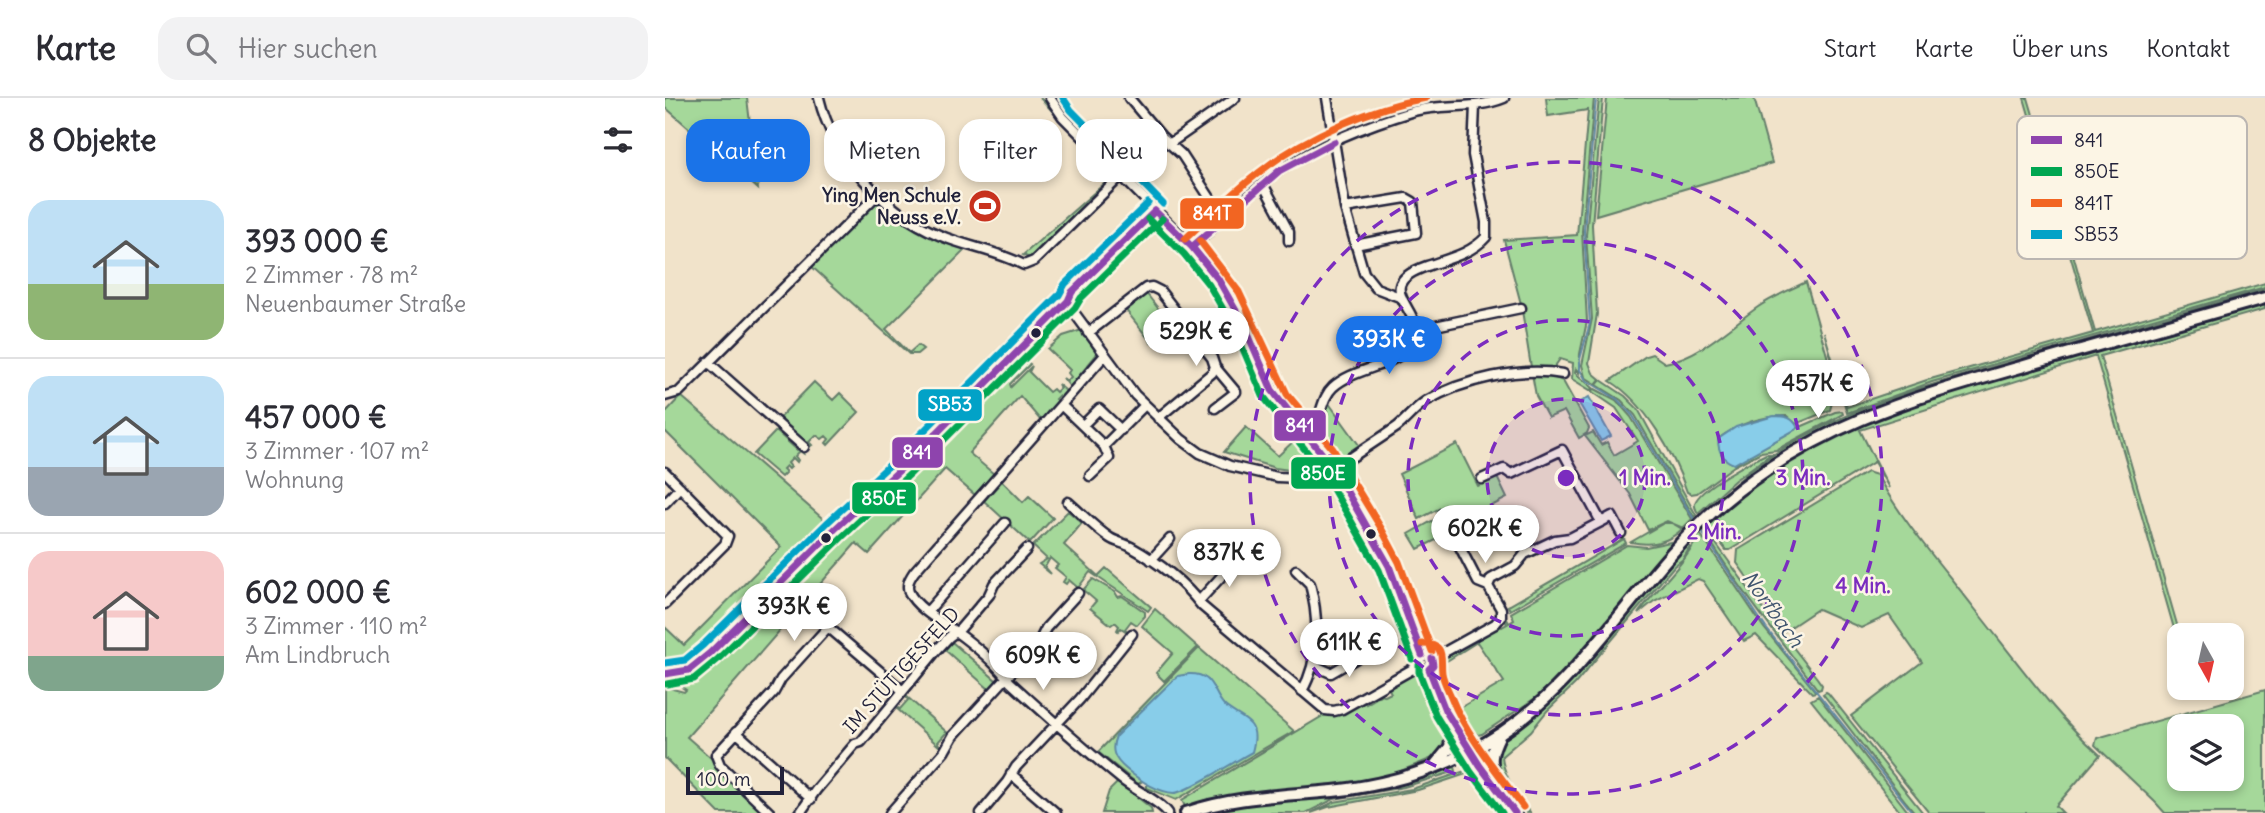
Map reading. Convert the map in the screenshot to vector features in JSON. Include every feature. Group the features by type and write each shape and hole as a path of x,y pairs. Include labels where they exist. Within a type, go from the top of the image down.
{"main road":[{"path":"1186,813 1230,800 1362,786 1431,768 1471,752 1538,706 1576,669 1681,542 1714,510 1757,475 1798,449 1882,409 2265,298"},
{"path":"1431,768 1450,747 1453,723"},
{"path":"1496,788 1491,758 1500,734"},
{"path":"1471,752 1515,813"}],"street":[{"path":"819,98 832,134 877,194 900,214 927,230 1004,254 1028,265 1115,182"},
{"path":"1050,98 1076,130"},
{"path":"1129,98 1182,155 1223,218"},
{"path":"1170,144 1235,98"},
{"path":"1327,98 1345,208 1355,246 1370,283 1377,289 1402,298"},
{"path":"1192,247 1284,168 1334,142 1418,110 1459,102 1475,105 1504,98"},
{"path":"1307,434 1318,423 1331,389 1341,381 1402,354 1415,341 1416,330 1399,284 1406,275 1468,251 1487,236 1473,155 1475,105"},
{"path":"1127,182 1192,247 1234,304 1272,390 1336,473 1384,555 1422,654"},
{"path":"1263,184 1289,232 1289,241"},
{"path":"665,405 669,396 708,362 877,194"},
{"path":"1345,208 1410,199 1413,202 1416,233 1355,246"},
{"path":"1156,211 1072,292 1068,301 1105,355 1145,405 1191,447 1209,458 1230,466 1289,479 1324,479 1336,473 1398,426 1423,403 1437,396 1478,381 1521,372 1563,374"},
{"path":"1088,332 1146,288 1155,288 1160,291 1236,392 1215,408"},
{"path":"1416,330 1521,308"},
{"path":"1105,355 911,577 908,584 910,593 928,611 965,639 1119,778 1161,805 1168,813"},
{"path":"708,362 804,447"},
{"path":"1159,418 1212,373 1215,367"},
{"path":"1061,405 1104,446 1109,458 1090,477"},
{"path":"1104,446 1145,405"},
{"path":"1083,425 1099,409 1121,430"},
{"path":"1482,479 1504,469 1511,474 1562,450 1601,522"},
{"path":"665,472 727,534 728,540 665,604"},
{"path":"665,503 680,487"},
{"path":"1068,502 1112,539 1159,563 1325,710 1336,711 1418,666"},
{"path":"1432,659 1499,621 1501,609 1488,586 1478,582 1443,514"},
{"path":"1488,586 1491,579 1515,566 1525,554 1555,540 1570,538 1612,516 1621,533"},
{"name":"IM STÜTTGESFELD","path":"928,611 1005,523"},
{"path":"1151,560 1170,539"},
{"name":"IM STÜTTGESFELD","path":"800,813 855,744 862,741 1027,550"},
{"path":"1199,601 1239,557"},
{"path":"1296,570 1307,579 1311,589 1316,643 1313,665 1303,691"},
{"path":"890,813 944,752 953,736 1039,642 1046,628 1078,593"},
{"path":"771,813 720,765 716,755 774,692 781,679 828,627 903,691"},
{"path":"981,813 1011,774 1095,682 1096,677 1132,634"},
{"path":"1313,665 1331,673 1381,644"},
{"path":"1422,654 1428,654 1432,659 1433,664 1429,669 1424,670 1418,666 1418,658 1422,654"},
{"path":"1429,669 1445,710 1471,752"},
{"path":"736,732 811,799"},
{"path":"1011,774 1056,813"}],"green space":[{"path":"665,98 747,98 750,119 686,119 686,126 665,107"},
{"path":"1040,98 1046,103 1050,101 1060,119"},
{"path":"1546,98 1594,98 1582,231 1587,321 1579,373 1576,369 1575,373 1593,388 1590,390 1572,379 1573,363 1560,359 1553,369 1531,367 1521,304 1504,240 1577,235 1588,110 1548,116"},
{"path":"1599,98 1603,98 1592,225 1597,314 1589,363 1593,373 1600,379 1596,384 1585,377 1582,365 1592,319 1586,235"},
{"path":"1607,98 1754,98 1772,163 1596,215"},
{"path":"2024,98 2028,98 2033,116 2029,116"},
{"path":"1106,182 1108,182 1032,258 1023,255"},
{"path":"876,203 918,229 967,248 886,329 909,353 918,345 923,349 917,354 909,354 811,266"},
{"path":"2071,259 2074,259 2095,332 2265,283 2265,287 1932,382 1847,413 1824,332 1847,407 1927,380 2093,333"},
{"path":"1806,282 1836,387 1830,410 1796,424 1787,416 1760,419 1742,425 1718,439 1734,464 1798,428 1835,412 1842,411 1843,414 1776,450 1761,452 1734,466 1697,493 1687,492 1657,430 1635,402 1610,381 1652,354 1665,363 1691,354 1763,303"},
{"path":"2265,289 2265,293 1949,383 1867,412 1788,451 1712,506 1745,475 1782,449 1821,427 1862,409 1948,380"},
{"path":"1146,293 1168,321 1160,327 1164,332 1151,342 1125,309"},
{"path":"2265,303 2265,309 2100,356 2177,623 2172,623 2096,356 1860,430 1889,488 1874,462 1730,550 1726,550 1707,525 1743,493 1781,466 1864,423 1908,406"},
{"path":"1082,330 1097,354 1070,387 1063,378 1067,381 1071,377 1068,373 1070,370 1048,349 1063,336"},
{"path":"1022,358 1030,364 1010,384 1011,387 1032,366 1029,372 1049,392 1053,389 1056,392 1060,388 1058,384 1066,391 1061,398 1058,396 1055,399 1058,401 1041,421 1020,396 969,453 994,474 975,495 945,469 869,554 856,543 687,737 720,766 718,770 767,813 719,813 665,758 665,687 684,692 686,690 678,685 665,684 665,679 687,678 701,668 840,531 839,529 964,410 967,413"},
{"path":"1532,374 1563,381 1589,428 1587,433 1579,438 1564,411 1548,418 1536,396"},
{"path":"1601,380 1625,396 1638,409 1696,515 1694,517 1635,415 1621,400 1597,385"},
{"path":"814,382 833,400 840,393 859,412 828,445 826,443 829,439 826,436 822,439 816,435 809,442 812,445 809,447 778,419"},
{"path":"1595,389 1616,400 1631,417 1692,519 1683,528 1667,521 1648,530 1630,494 1585,436 1593,432 1601,445 1607,442 1614,455 1638,441 1616,408 1591,391"},
{"path":"681,396 829,524 814,539 816,542 696,661 665,668 665,627 684,645 781,547 665,431 665,413"},
{"path":"1328,402 1359,445 1339,459 1336,459 1316,433 1323,422"},
{"path":"1246,427 1278,456 1301,434 1322,461 1318,467 1310,470 1311,473 1275,468 1224,452"},
{"path":"776,431 797,450 801,447 805,452 804,454 800,451 795,456 797,462 793,458 788,463 791,467 789,469 786,466 783,469 786,472 781,477 754,454"},
{"path":"1457,444 1478,486 1497,477 1507,498 1468,518 1452,522 1444,506 1419,519 1399,474"},
{"path":"1766,454 1771,454 1735,480 1698,513 1695,503 1706,490 1726,475"},
{"path":"1867,472 1877,475 1911,527 2035,685 2100,755 2056,806 2063,813 1929,813 1851,716 1922,662 1889,615 1861,628 1818,609 1785,631 1737,563 1738,550"},
{"path":"1002,481 1023,502 1029,496 1053,518 1030,543 984,501"},
{"path":"1068,511 1082,523 1064,545 1098,576 1106,568 1151,607 1148,611 1090,572 1075,592 1077,587 1069,580 1066,584 1063,582 1066,577 1055,568 1058,565 1050,558 1045,567 1051,574 1039,564 1047,559 1033,546"},
{"path":"1439,517 1450,533 1418,549 1409,534"},
{"path":"1664,523 1672,523 1682,529 1671,538 1658,542 1631,542"},
{"path":"1704,527 1817,678 1822,685 1821,689 1818,690 1744,591"},
{"path":"1699,532 1764,628 1816,692 1812,693 1756,635 1744,641 1703,581 1698,579 1654,601 1638,614 1682,562"},
{"path":"1624,539 1626,543 1510,610 1508,606"},
{"path":"1675,541 1602,632 1553,686 1482,734 1478,735 1470,728 1460,708 1504,682 1477,642 1442,664 1440,657 1444,658 1499,623 1502,627 1507,624 1507,619 1509,623 1514,620 1511,613 1627,545 1646,547"},
{"path":"1688,544 1690,547 1683,559 1674,566 1575,684 1531,731 1502,756 1508,779 1530,813 1526,813 1514,796 1494,754 1501,742 1549,702"},
{"path":"1093,579 1145,612 1137,625 1131,621 1125,629 1130,633 1125,638 1127,632 1121,628 1118,631 1119,626 1115,622 1111,625 1090,608 1096,601 1083,590"},
{"path":"1155,609 1198,647 1164,681 1156,673 1173,653 1142,626"},
{"path":"952,642 997,681 990,690 945,650"},
{"path":"1199,648 1294,731 1176,800 1147,788 1144,780 1138,784 1098,752"},
{"path":"1412,673 1422,681 1448,742 1435,757 1391,775 1331,787 1226,796 1185,807 1182,800 1326,714 1336,715 1364,700 1366,704 1383,694 1385,696 1391,693 1388,687"},
{"path":"2265,690 2265,813 2165,813 2095,745 2097,738 2167,718 2167,791 2244,791 2244,714 2181,714 2230,700 2244,700 2244,696"},
{"path":"1826,692 1923,813 1915,813 1906,802 1823,694"},
{"path":"905,695 950,735 946,733 938,742 940,747 895,707 900,709 908,700"},
{"path":"1818,696 1909,813 1901,813 1811,700"},
{"path":"1455,767 1456,771 1404,787 1334,799 1306,813 1203,813 1266,800 1392,784"},
{"path":"1474,768 1508,813 1503,813 1472,772 1418,790 1328,807 1311,813 1334,802 1412,789"},
{"path":"1118,782 1151,808 1152,813 1102,813 1109,791"}],"water":[{"path":"1589,397 1611,436 1601,441 1579,403"},
{"path":"1774,416 1794,421 1798,428 1734,464 1724,457 1718,439 1736,427"},
{"path":"1189,674 1208,680 1224,705 1251,725 1254,746 1252,752 1200,782 1174,793 1161,790 1136,777 1116,758 1113,746 1116,736 1170,683 1178,676"}],"waterway":[{"name":"Norfbach","path":"1596,98 1584,231 1590,323 1580,359 1580,370 1586,380 1617,399 1633,416 1695,521"},
{"name":"Norfbach","path":"1700,529 1766,628 1913,813"}],"transit line":[{"name":"SB53","path":"1063,98 1071,110 1163,204"},
{"name":"841T","path":"1185,239 1254,176 1300,145 1341,124 1384,108 1426,98"},
{"name":"841","path":"1192,247 1279,171 1334,142"},
{"name":"SB53","path":"665,663 685,660 703,645 896,459 1059,295 1065,284 1148,203"},
{"name":"841","path":"1155,211 1192,247 1218,279 1244,325 1272,390 1334,469 1389,566 1422,655"},
{"name":"841","path":"665,674 689,670 710,653 835,529 903,467 1068,301 1072,292 1155,211"},
{"name":"850E","path":"1148,219 1184,254 1209,285 1235,330 1263,396 1325,475 1379,570 1412,659"},
{"name":"850E","path":"667,684 694,679 717,660 910,474 1162,219"},
{"name":"841T","path":"1200,241 1239,292 1287,394 1333,449 1381,528 1399,562 1432,651"},
{"name":"841T","path":"1422,644 1439,649 1444,679 1465,726 1523,807"},
{"name":"841","path":"1432,659 1433,665 1429,669 1445,710 1480,766 1515,813"},
{"name":"850E","path":"1419,665 1419,672 1436,716 1471,772 1502,813"}],"place":[{"name":"Ying Men Schule Neuss e.V.","path":"985,206"}]}
